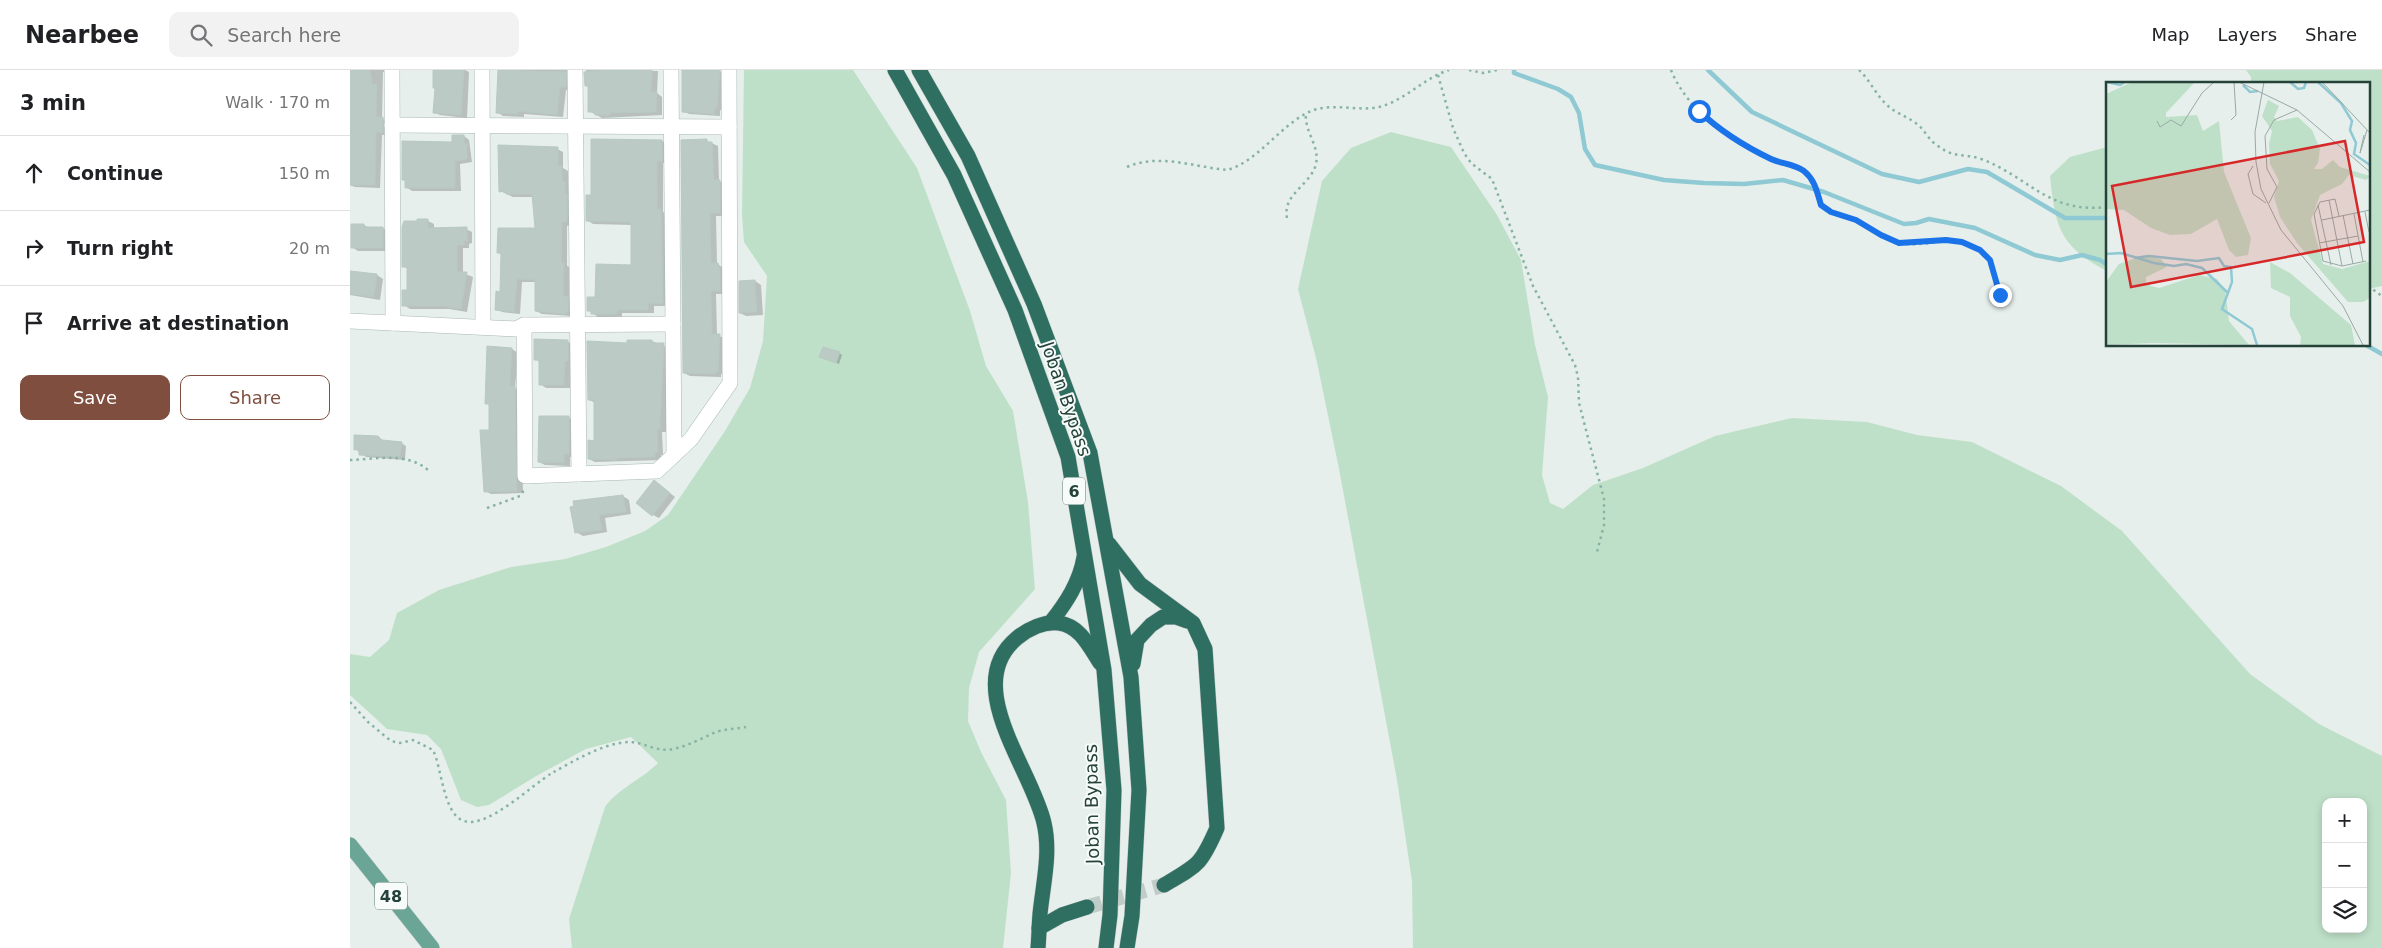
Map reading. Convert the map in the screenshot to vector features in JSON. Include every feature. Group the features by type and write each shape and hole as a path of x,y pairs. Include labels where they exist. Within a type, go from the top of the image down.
{"highway":[{"name":"Joban Bypass","path":"894,70 954,175 1016,310 1068,457 1085,548 1104,670 1114,790 1110,915 1106,948"},
{"name":"Joban Bypass","path":"919,70 968,156 1034,304 1090,453 1108,543 1131,677 1139,790 1132,916 1127,948"},
{"path":"1108,543 1140,584 1193,623 1205,649 1217,828 1206,854 1194,868 1164,885"},
{"path":"1051,622 1076,586 1082,569 1085,548"},
{"path":"1131,677 1136,640 1151,625 1163,617 1176,617 1193,623"},
{"path":"1038,948 1046,863 1044,822 1000,714 994,687 996,670 1006,647 1027,631 1051,622 1069,624 1083,636 1104,670"},
{"path":"1039,928 1062,915 1087,906"}],"main road":[{"name":"48","path":"350,845 432,948"}],"street":[{"path":"392,70 393,323"},
{"path":"482,70 483,327"},
{"path":"575,70 578,474"},
{"path":"671,70 674,455"},
{"path":"524,325 525,476 657,471 692,439 730,383 729,70"},
{"path":"392,125 729,127"},
{"path":"350,321 516,328 524,325 673,324"}],"path":[{"path":"1127,167 1145,160 1174,162 1219,169 1233,168 1279,131 1307,113 1325,108 1378,107 1449,70"},
{"path":"1469,70 1483,73 1497,70"},
{"path":"1671,70 1689,102 1705,117 1771,159 1794,165 1804,172 1816,187 1821,205 1826,210 1856,220 1899,243 1946,240 1962,242 1980,250 1990,260 2003,306"},
{"path":"1859,70 1886,105 1914,122 1935,145 1945,151 1963,157 1979,158 2049,198 2082,208 2106,207"},
{"path":"1438,75 1453,128 1464,153 1472,163 1492,179 1533,286 1575,365 1578,377 1579,404 1604,499 1604,525 1597,552"},
{"path":"1287,218 1287,203 1311,173 1316,163 1314,142 1306,122 1307,113"},
{"path":"2370,287 2382,296"},
{"path":"350,460 404,458 419,463 428,470"},
{"path":"487,508 520,496 524,489 525,476"},
{"path":"350,702 368,722 391,741 400,743 413,740 433,750 450,807 460,820 472,823 496,813 551,774 588,755 614,745 629,742 664,750 674,749 718,732 746,727"}],"green space":[{"path":"744,70 853,70 917,168 970,311 986,366 1013,411 1028,502 1035,589 979,652 969,688 968,721 981,752 1006,800 1011,873 1003,948 572,948 569,919 605,807 622,790 658,763 631,737 586,749 489,805 477,807 461,800 441,749 427,735 387,729 350,695 350,654 370,657 389,640 397,613 439,590 511,567 565,559 606,547 645,531 668,515 725,431 750,388 763,341 767,276 744,242 742,215"},
{"path":"2246,70 2382,70 2382,286 2370,289 2370,82 2251,82 2251,77"},
{"path":"1391,132 1451,147 1497,215 1521,260 1535,345 1548,397 1542,475 1550,503 1563,509 1593,485 1643,468 1715,436 1792,418 1867,422 1917,435 1972,442 2061,486 2122,531 2250,674 2319,724 2382,756 2382,948 1413,948 1412,881 1397,780 1339,469 1317,362 1298,289 1322,181 1351,148"},
{"path":"2106,147 2106,270 2091,262 2070,244 2058,222 2054,209 2050,176 2070,157"}],"building":[{"path":"350,70 370,70 372,84 377,84 376,117 383,117 383,133 376,132 375,185 350,185"},
{"path":"433,70 464,70 461,115 433,113 435,88 433,88"},
{"path":"498,70 566,72 566,87 560,87 557,115 518,111 518,114 496,113"},
{"path":"652,70 651,92 657,92 656,112 595,115 595,112 588,112 588,86 585,86 584,72"},
{"path":"682,70 720,70 717,108 715,108 714,114 682,112"},
{"path":"452,135 464,135 464,144 467,144 467,159 455,161 455,188 405,188 405,180 402,180 402,141 452,142"},
{"path":"591,139 662,140 662,161 657,161 657,209 661,209 663,304 648,303 648,310 617,310 617,314 591,314 591,311 587,311 587,297 595,297 596,264 631,265 631,222 586,221 586,195 591,195"},
{"path":"707,139 707,142 712,142 714,179 720,180 720,213 710,213 711,263 718,263 720,270 720,291 711,291 712,334 720,334 718,372 715,372 715,374 683,373 681,140"},
{"path":"498,145 558,147 558,166 562,166 562,182 565,181 565,195 567,195 567,221 562,223 561,263 564,263 563,295 568,297 568,311 565,314 535,311 535,280 517,279 514,312 495,310 496,291 500,292 501,253 497,253 498,228 535,228 532,194 506,194 506,191 499,192"},
{"path":"417,219 428,219 428,228 467,227 467,241 464,241 464,245 457,245 457,272 467,272 461,309 442,306 402,306 402,290 407,290 407,267 402,267 402,227 404,221 417,221"},
{"path":"351,224 364,224 364,227 383,227 383,248 351,248"},
{"path":"350,271 377,274 374,297 350,294"},
{"path":"755,280 757,312 739,313 739,281"},
{"path":"534,339 568,340 568,361 565,361 564,385 539,385 539,360 534,360"},
{"path":"627,340 652,340 652,343 664,343 660,429 657,429 658,452 655,452 655,457 617,458 617,460 588,459 588,440 594,441 594,400 588,400 587,341 627,343"},
{"path":"487,346 512,348 510,386 515,386 517,491 484,492 480,430 489,430 489,404 485,404"},
{"path":"823,347 840,352 836,363 819,357"},
{"path":"539,416 569,416 569,454 564,454 564,463 538,462"},
{"path":"354,435 378,436 382,440 402,442 400,457 359,455 359,449 354,450"},
{"path":"654,480 670,493 652,516 636,503"},
{"path":"623,495 626,512 599,515 602,530 575,533 570,507 574,506 573,501"}],"waterway":[{"path":"1514,70 1514,73 1558,89 1571,97 1579,113 1585,149 1595,165 1664,180 1744,184 1783,180 1824,192 1904,224 1929,219 1975,228 2035,255 2060,260 2082,255 2100,260 2106,264"},
{"path":"1708,70 1752,112 1882,174 1919,182 1968,169 1987,172 2065,218 2106,218"},
{"path":"2368,346 2382,354"}],"tunnel":[{"path":"1087,907 1164,885"}],"route":[{"path":"1699,111 1725,132 1751,148 1771,159 1794,165 1804,172 1816,187 1821,205 1826,210 1856,220 1899,243 1907,244 1946,240 1962,242 1980,250 1990,260 2000,295"}]}
